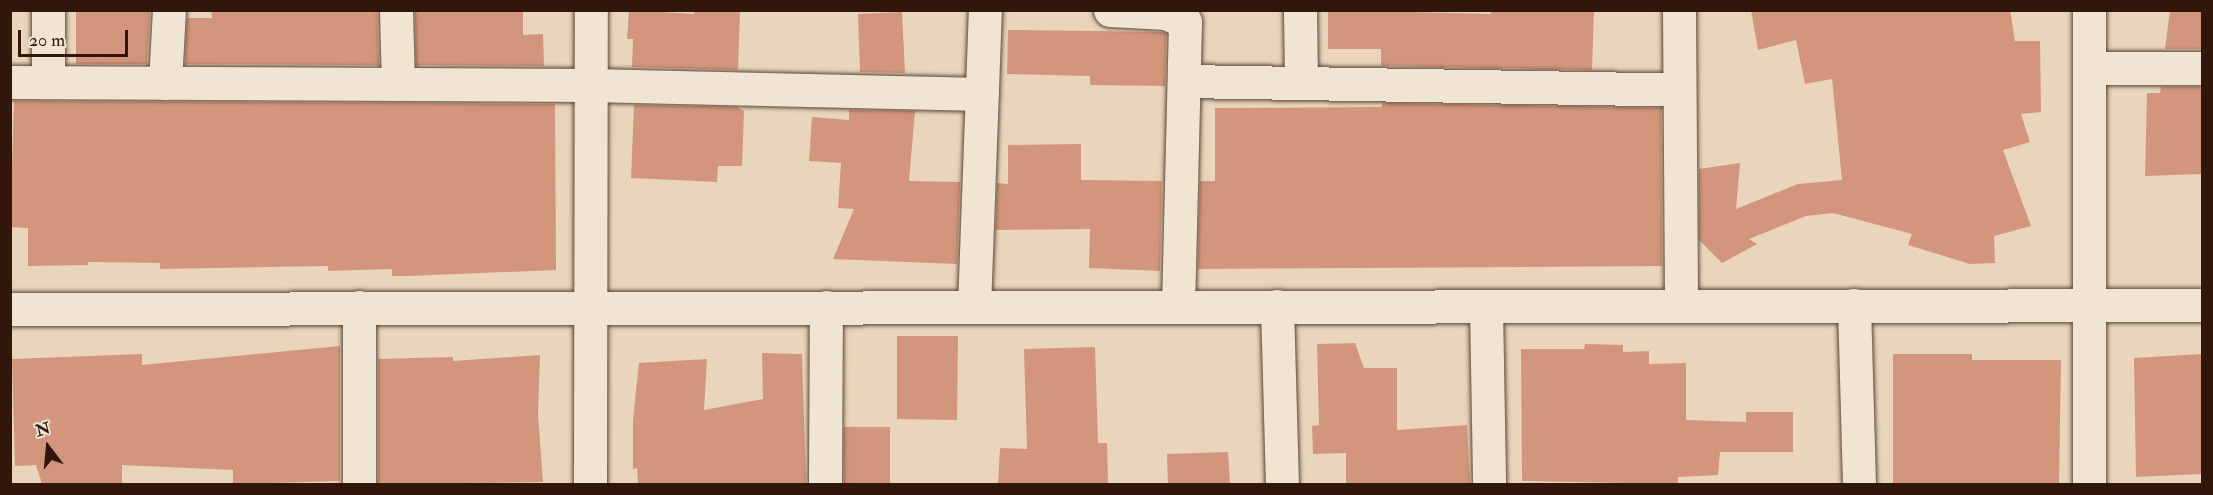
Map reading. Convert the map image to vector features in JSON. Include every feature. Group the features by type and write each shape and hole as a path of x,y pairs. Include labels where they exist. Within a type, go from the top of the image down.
{"street":[{"path":"48,10 48,82"},
{"path":"165,83 169,10"},
{"path":"396,10 398,84"},
{"path":"590,484 588,308 591,10"},
{"path":"974,307 985,10"},
{"path":"1110,10 1166,13 1185,22 1178,307"},
{"path":"1300,10 1301,82"},
{"path":"1679,10 1681,306"},
{"path":"2089,10 2089,484"},
{"path":"2089,68 2202,68"},
{"path":"1185,81 1679,90"},
{"path":"10,82 590,85 982,94"},
{"path":"1854,305 1858,484"},
{"path":"10,309 2202,305"},
{"path":"1277,306 1282,484"},
{"path":"1486,306 1489,484"},
{"path":"359,307 359,484"},
{"path":"825,484 826,307"}],"building":[{"path":"76,10 150,10 147,64 76,64"},
{"path":"211,10 377,10 379,65 185,64 187,18 212,18"},
{"path":"415,10 523,10 523,35 543,34 544,66 416,65"},
{"path":"629,10 694,14 694,10 740,10 738,70 632,67 633,39 627,39"},
{"path":"1328,10 1491,14 1491,10 1594,10 1592,70 1381,66 1381,49 1328,49"},
{"path":"1751,10 2010,10 2015,41 2040,41 2041,112 2021,114 2030,142 2003,150 2031,226 1994,236 1995,263 1970,264 1908,245 1912,234 1833,213 1806,216 1749,239 1757,244 1722,263 1699,240 1699,169 1740,163 1736,209 1798,184 1842,180 1832,79 1805,84 1796,40 1758,50"},
{"path":"2170,10 2202,10 2202,49 2165,49"},
{"path":"902,12 905,73 860,72 858,14"},
{"path":"1008,30 1161,32 1166,34 1165,86 1090,85 1090,76 1007,74"},
{"path":"2161,87 2202,87 2202,174 2145,176 2147,93 2160,93"},
{"path":"14,101 555,104 556,270 392,276 392,269 328,271 328,266 160,269 160,263 88,262 88,265 28,266 28,228 10,227"},
{"path":"1382,103 1661,108 1662,266 1198,269 1200,181 1215,181 1215,108 1382,107"},
{"path":"634,105 737,107 744,111 742,166 718,166 717,182 631,178"},
{"path":"849,110 915,111 909,181 960,182 957,264 833,259 854,209 838,208 841,163 809,161 812,117 849,120"},
{"path":"1081,144 1081,180 1162,181 1160,271 1089,268 1090,229 996,230 997,183 1008,184 1008,145"},
{"path":"897,336 958,336 957,420 897,419"},
{"path":"1355,343 1364,368 1397,368 1397,430 1467,425 1470,484 1346,484 1346,453 1313,454 1312,426 1319,425 1317,344"},
{"path":"1585,344 1623,345 1623,352 1649,351 1649,364 1686,363 1686,420 1746,422 1746,412 1793,412 1793,452 1720,452 1718,475 1678,477 1678,484 1522,481 1521,349 1584,349"},
{"path":"340,346 340,481 233,484 233,470 122,465 122,484 42,484 36,465 15,466 12,359 142,354 142,365"},
{"path":"1095,347 1098,443 1107,443 1108,484 998,484 1000,448 1027,449 1024,349"},
{"path":"762,353 802,354 806,484 638,484 637,468 633,469 633,420 639,363 707,359 704,410 763,399"},
{"path":"1893,354 1972,354 1972,360 2061,360 2059,484 1893,484"},
{"path":"2202,354 2202,474 2136,477 2134,358"},
{"path":"540,355 538,415 543,482 378,484 378,359 453,357 453,361"},
{"path":"844,427 890,427 890,484 844,484"},
{"path":"1228,452 1230,484 1168,484 1167,454"}]}
